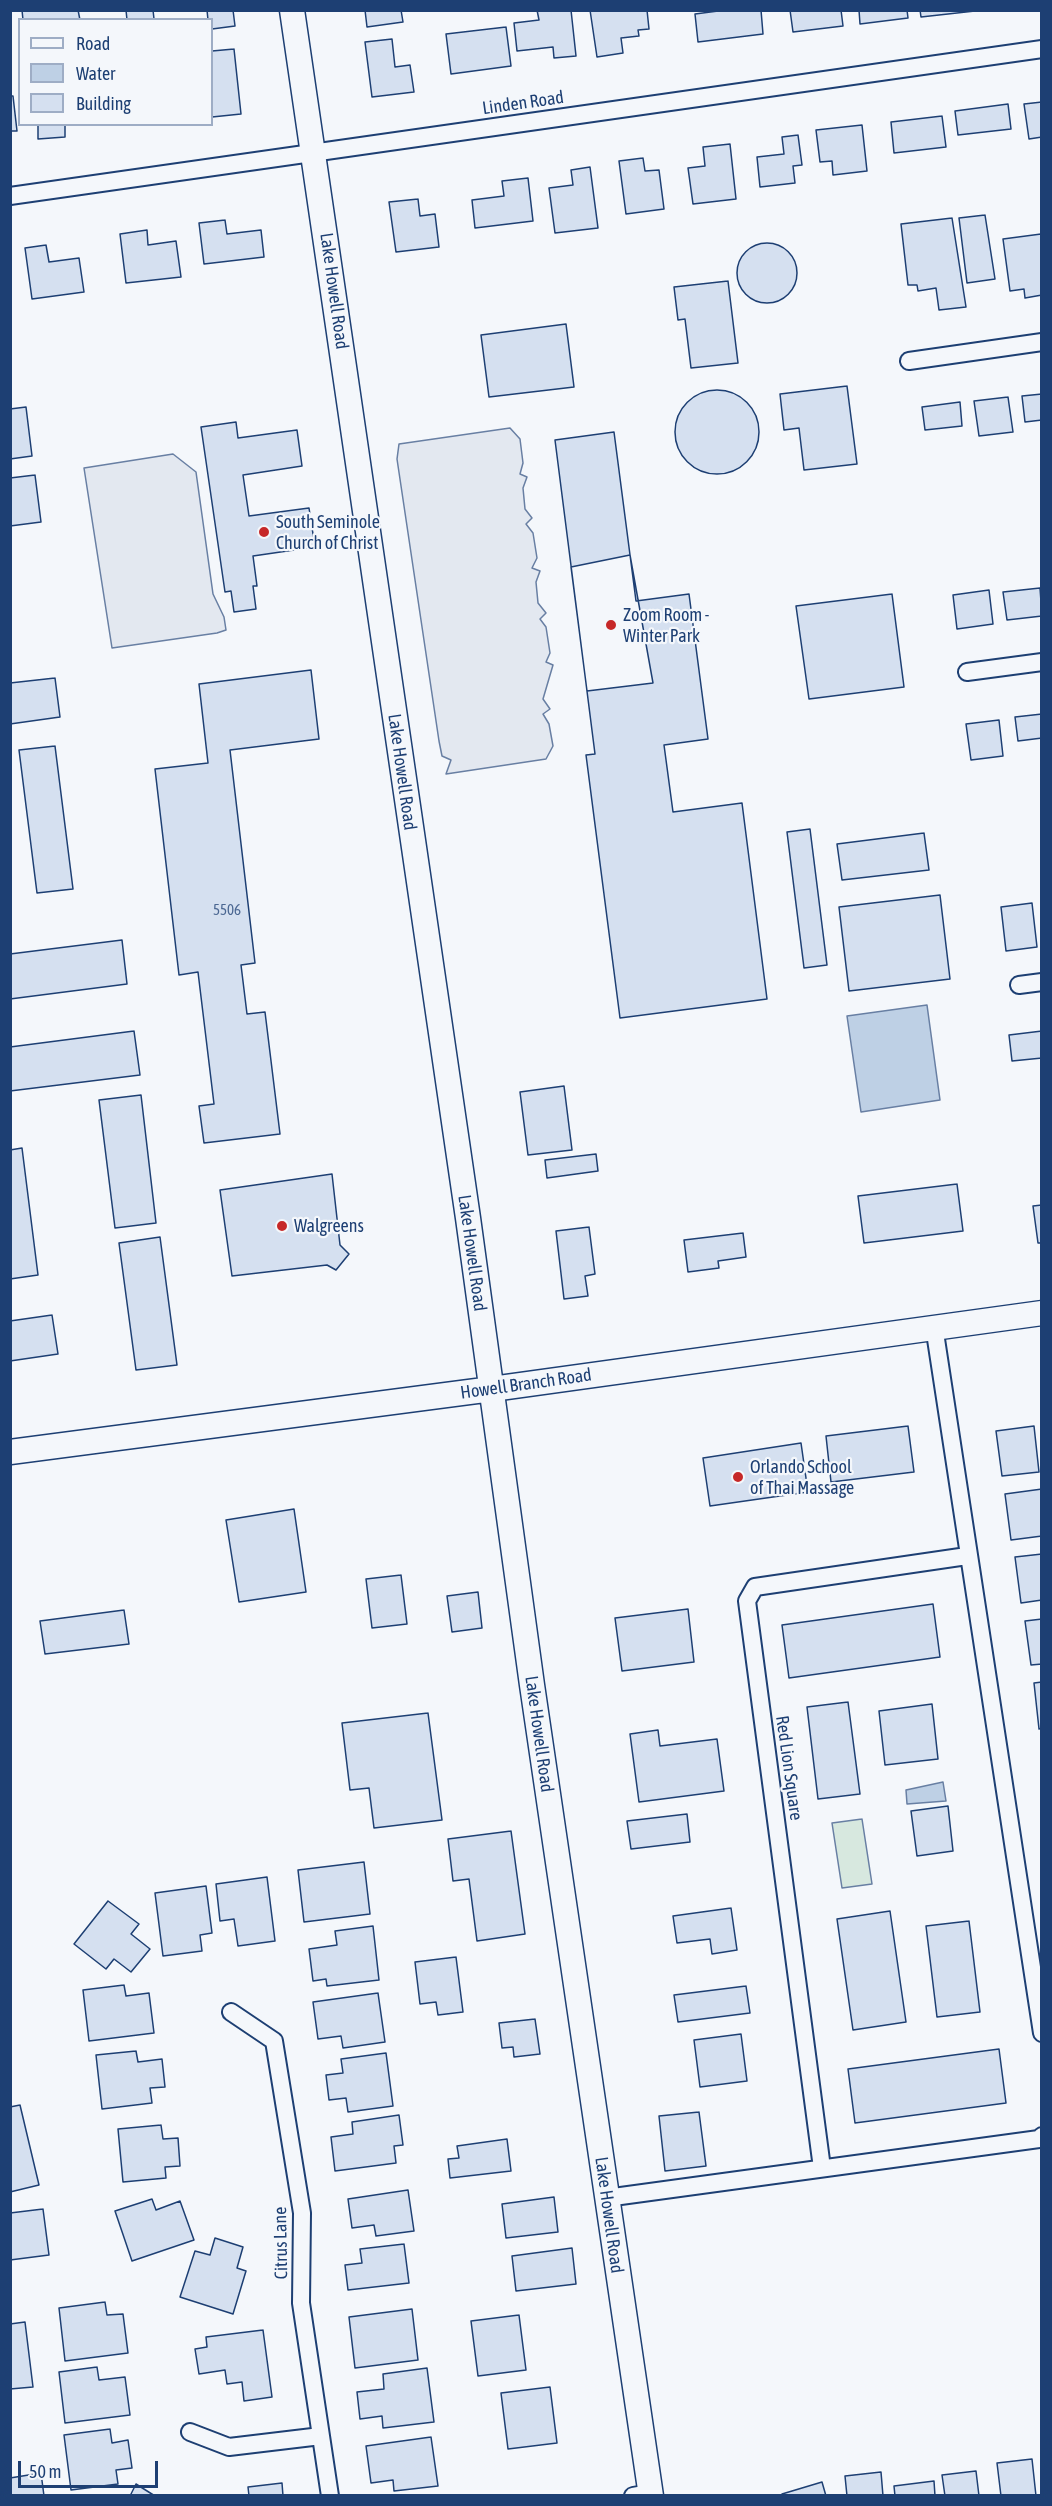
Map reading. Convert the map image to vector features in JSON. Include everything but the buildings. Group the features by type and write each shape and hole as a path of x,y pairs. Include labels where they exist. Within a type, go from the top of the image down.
{"street":[{"name":"Lake Howell Road","path":"292,10 492,1389 606,2198 645,2495"},
{"name":"Linden Road","path":"10,196 1041,48"},
{"path":"909,361 1041,342"},
{"path":"967,672 1041,662"},
{"path":"1019,985 1041,982"},
{"name":"Howell Branch Road","path":"10,1452 492,1389 1041,1313"},
{"path":"934,1326 1041,2033"},
{"name":"Red Lion Square","path":"822,2168 747,1601 755,1587 967,1556"},
{"name":"Citrus Lane","path":"231,2012 274,2041 302,2213 301,2303 330,2496"},
{"path":"606,2198 1039,2139 1041,2136"},
{"path":"190,2432 229,2447 321,2436"}],"shaded area":[{"path":"510,428 520,439 523,463 520,474 527,477 523,488 525,509 532,518 526,524 533,533 537,558 532,568 540,571 536,582 538,603 546,613 540,619 546,627 550,653 546,662 553,665 543,699 550,709 543,714 549,724 553,746 546,759 446,774 451,760 442,756 439,741 397,459 399,444"},
{"path":"173,454 196,472 213,594 224,617 226,630 112,648 84,468"},
{"path":"862,1819 872,1884 842,1888 832,1823"}],"water":[{"path":"927,1005 940,1100 861,1112 847,1016"},
{"path":"943,1782 946,1801 907,1804 906,1790"}],"place":[{"name":"South Seminole Church of Christ","path":"264,532"},
{"name":"Zoom Room - Winter Park","path":"611,625"},
{"name":"Walgreens","path":"282,1226"},
{"name":"Orlando School of Thai Massage","path":"738,1477"}]}
